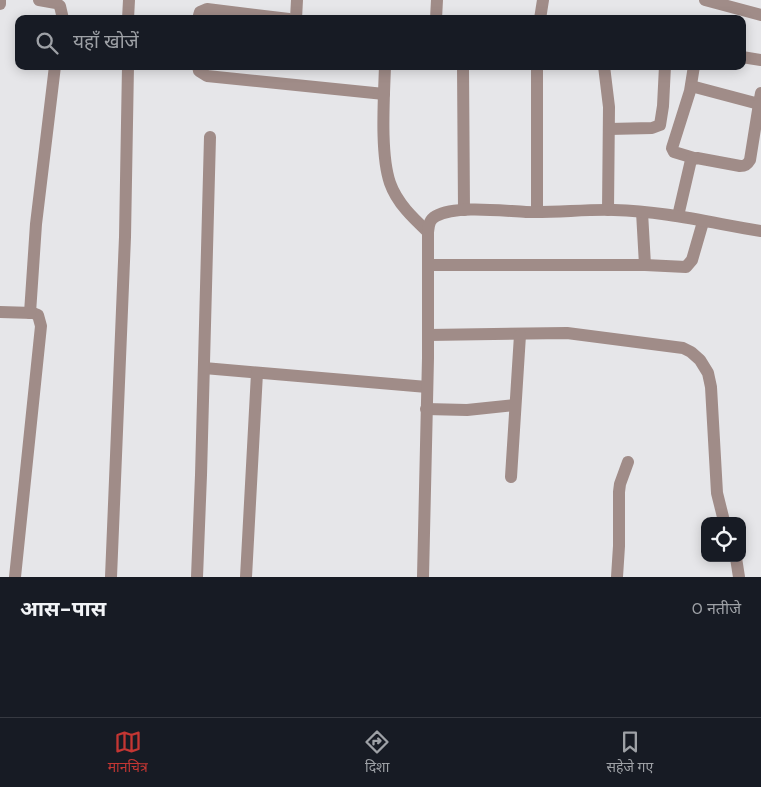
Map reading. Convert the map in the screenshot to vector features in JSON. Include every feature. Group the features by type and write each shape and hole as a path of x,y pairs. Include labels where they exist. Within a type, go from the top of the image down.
{"street":[{"path":"39,0 56,2 60,6 62,15"},
{"path":"128,0 128,15"},
{"path":"296,15 297,0"},
{"path":"436,15 437,0"},
{"path":"541,15 543,0"},
{"path":"705,0 761,15"},
{"path":"199,15 200,12 207,9 256,15"},
{"path":"746,57 761,60"},
{"path":"30,313 36,224 55,70"},
{"path":"110,577 125,237 128,70"},
{"path":"199,70 207,76 384,94"},
{"path":"385,70 384,150 390,184 404,208 428,232"},
{"path":"463,70 464,210"},
{"path":"537,70 537,212"},
{"path":"604,70 609,107 608,210"},
{"path":"609,129 652,128 660,124 665,70"},
{"path":"691,86 760,101 750,160 744,166 694,158 674,152 672,148 691,86 693,70"},
{"path":"196,577 210,137"},
{"path":"678,216 689,164 694,158"},
{"path":"424,577 428,232 429,223 434,217 443,213 464,210 537,212 608,210 678,216 761,231"},
{"path":"642,212 645,264"},
{"path":"429,265 645,264 682,267 690,264 692,260 703,222"},
{"path":"0,312 38,315 41,326 15,577"},
{"path":"428,335 566,333 683,348 690,352 700,360 708,373 711,387 717,493 723,517"},
{"path":"511,477 514,405 520,335"},
{"path":"204,368 427,387"},
{"path":"246,577 257,373"},
{"path":"426,410 467,410 514,405"},
{"path":"617,577 619,492 628,462"},
{"path":"737,562 739,577"}]}
